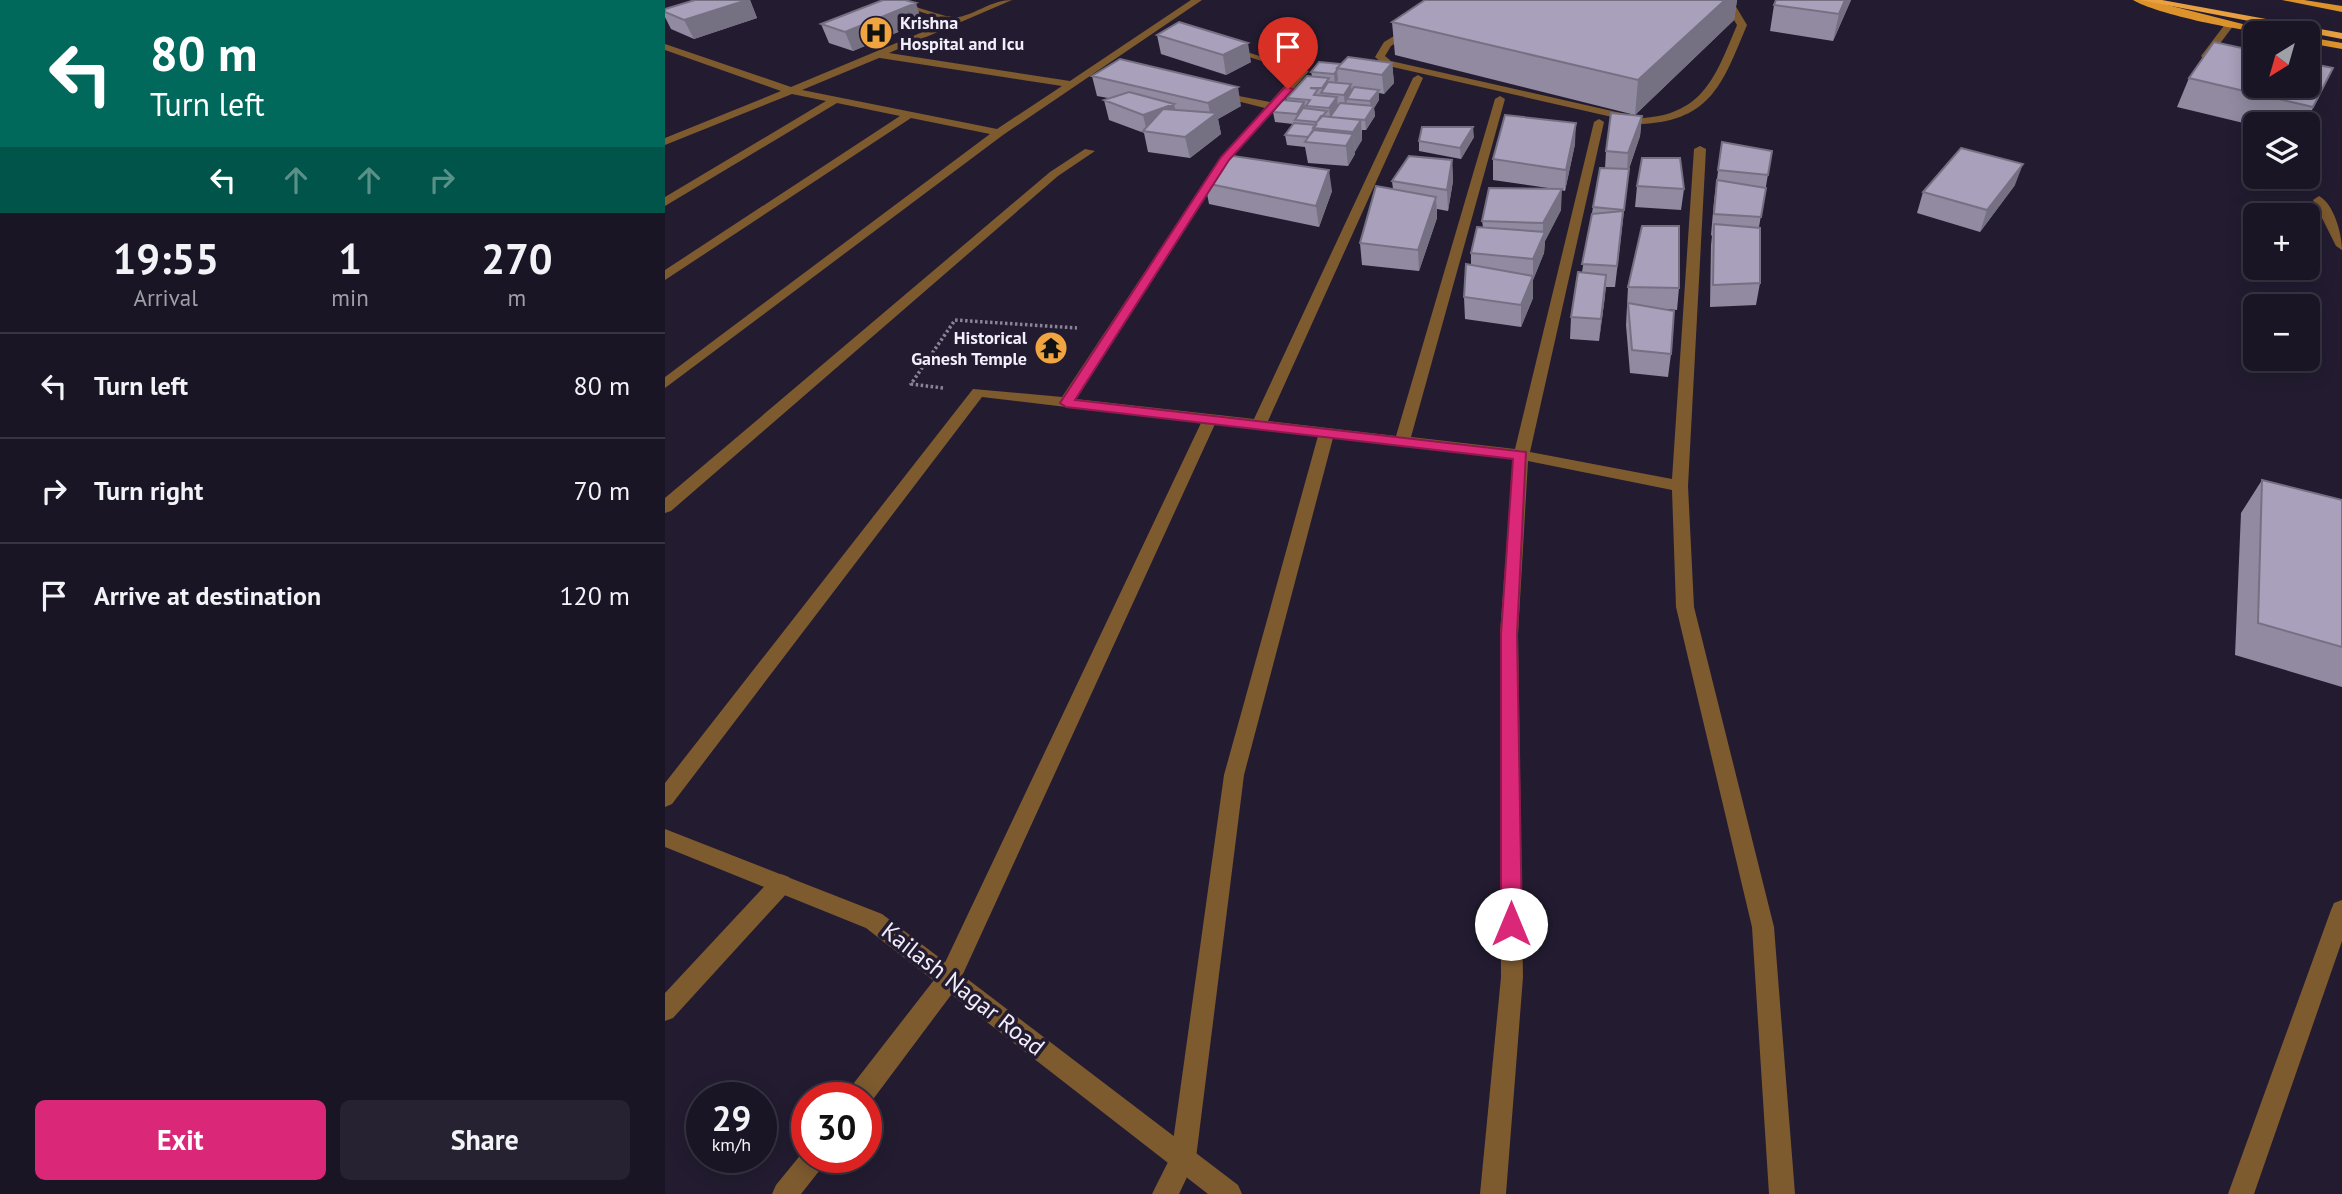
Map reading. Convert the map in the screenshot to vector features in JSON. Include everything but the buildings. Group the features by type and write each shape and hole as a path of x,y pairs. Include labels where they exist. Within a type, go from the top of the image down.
{"highway":[{"path":"2145,0 2342,36"},
{"path":"2209,0 2329,21"}],"main road":[{"path":"2138,0 2243,28"},
{"path":"2287,0 2342,9"},
{"path":"2321,42 2342,46"}],"street":[{"path":"890,0 959,21"},
{"path":"665,142 1007,0"},
{"path":"665,384 999,133 1157,24 1197,0"},
{"path":"1420,23 1387,44 1380,57 1388,63 1643,121 1663,122 1688,114 1720,77 1742,25 1727,0"},
{"path":"1157,24 1171,29"},
{"path":"2206,56 2229,25"},
{"path":"1066,403 1225,159 1304,71 1224,46"},
{"path":"665,47 791,90 999,133"},
{"path":"880,55 1070,84"},
{"path":"1098,65 1111,68"},
{"path":"1259,425 1418,78"},
{"path":"1205,90 1272,106"},
{"path":"665,202 835,100"},
{"path":"1402,442 1500,100"},
{"path":"665,276 910,114"},
{"path":"1493,1194 1512,977 1509,634 1521,455 1599,122"},
{"path":"1700,149 1680,486 1685,607 1763,927 1782,1194"},
{"path":"665,508 1053,174 1089,151"},
{"path":"2319,200 2342,246"},
{"path":"665,798 978,393 1521,455 1680,486"},
{"path":"870,1082 949,979 1210,419"},
{"path":"1165,1194 1183,1158 1234,775 1327,433"},
{"name":"Kailash Nagar Road","path":"665,838 874,921 1229,1194"},
{"path":"665,1010 782,884"},
{"path":"2241,1194 2342,910"},
{"path":"785,1194 801,1173"}],"path":[{"path":"978,393 911,384 955,320 1113,330"}],"place":[{"name":"Krishna Hospital and Icu","path":"876,33"},
{"name":"Historical Ganesh Temple","path":"1051,348"}],"route":[{"path":"1288,89 1225,159 1066,403 1521,455 1509,634 1511,924"}]}
